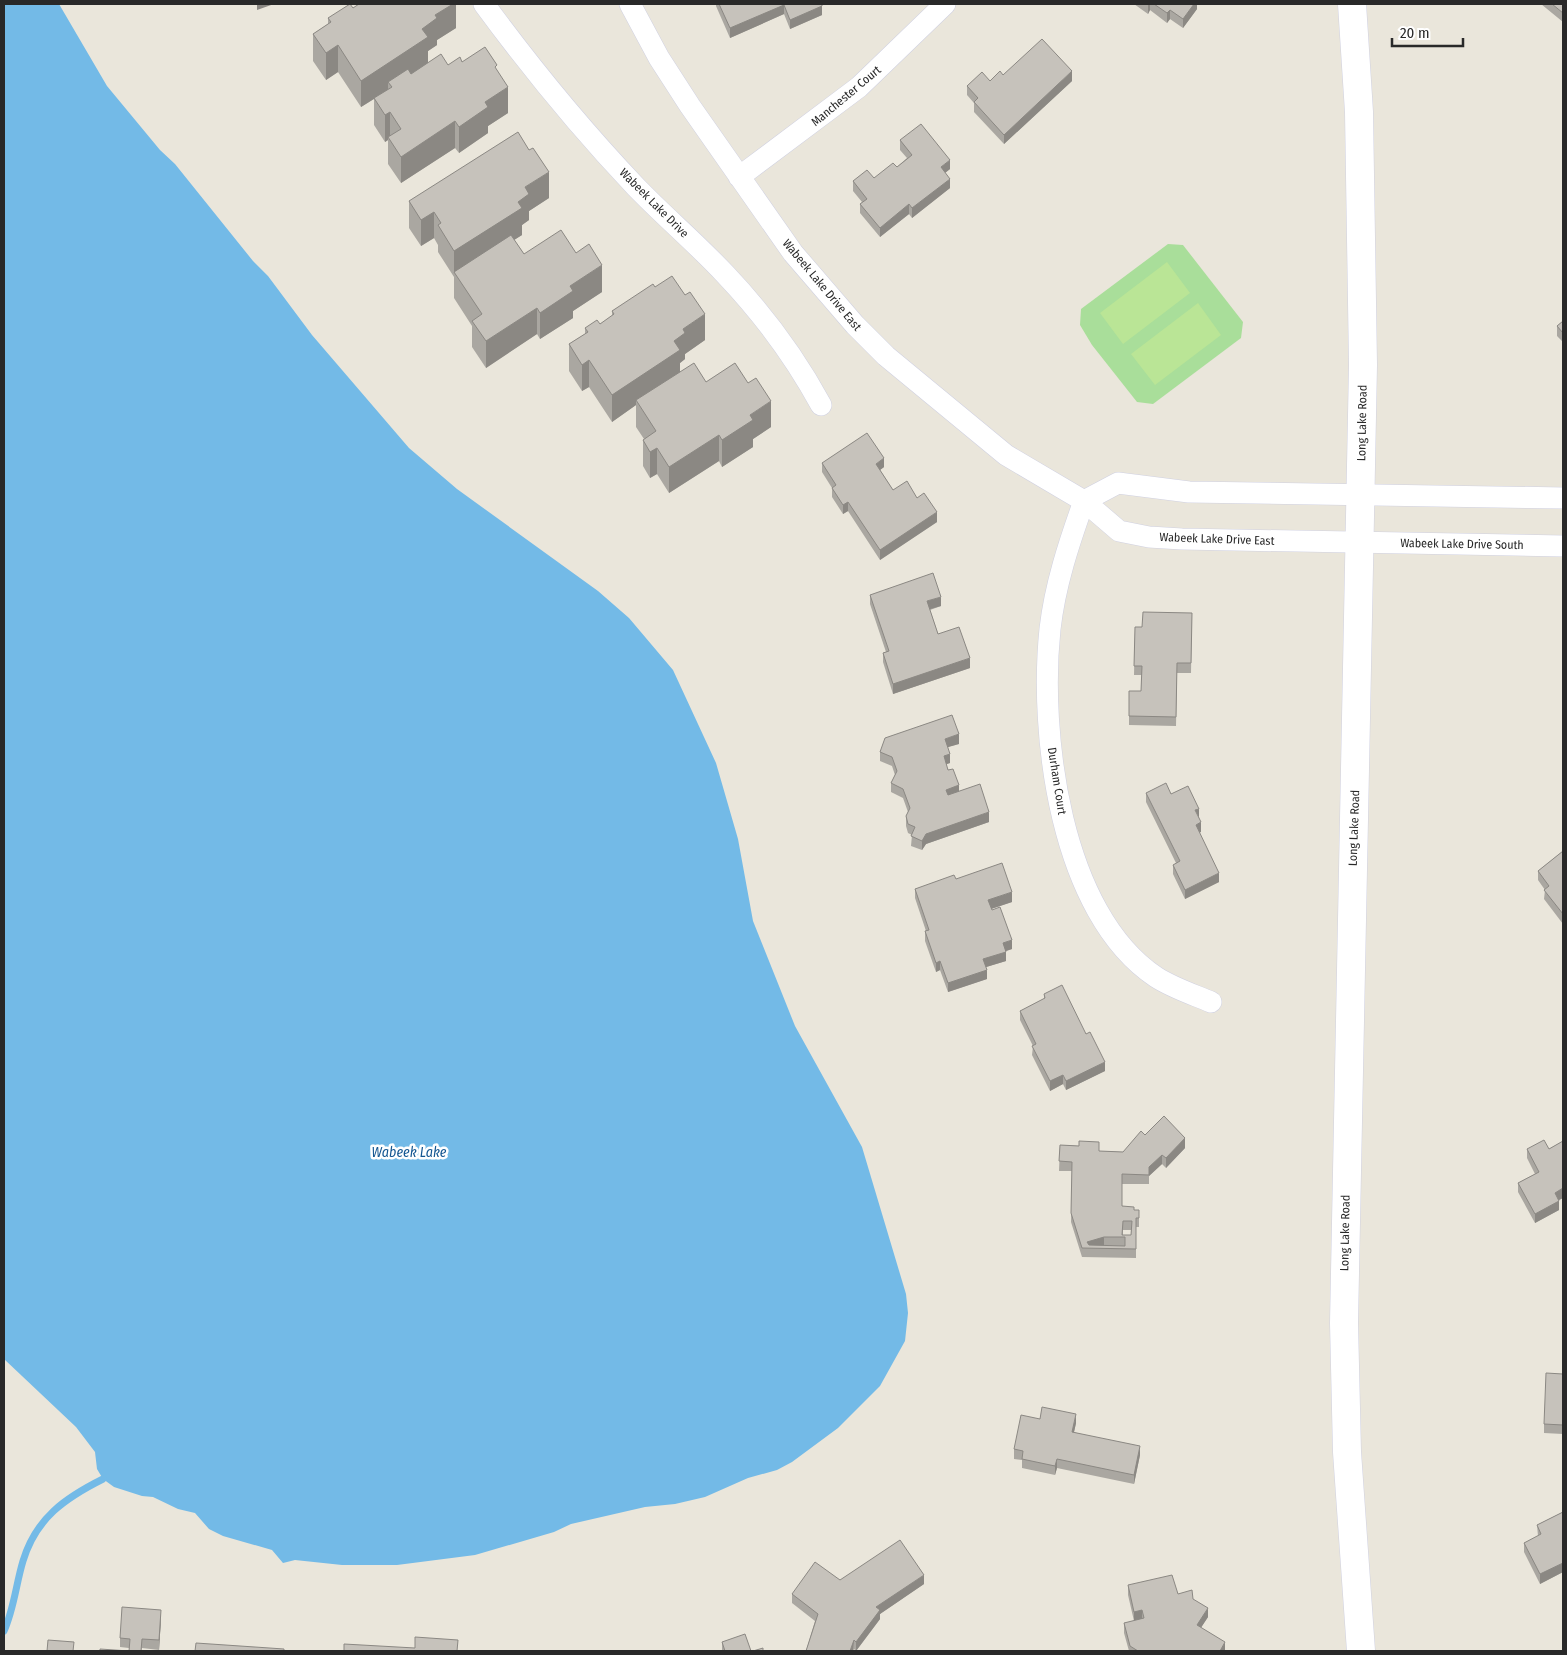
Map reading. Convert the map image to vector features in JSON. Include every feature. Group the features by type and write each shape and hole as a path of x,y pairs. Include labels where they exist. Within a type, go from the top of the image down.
{"main road":[{"name":"Long Lake Road","path":"1352,4 1359,112 1363,306 1362,495 1348,1067 1344,1323 1347,1452 1362,1651"}],"street":[{"name":"Wabeek Lake Drive","path":"484,4 540,79 598,147 726,275 764,318 799,366 821,405"},
{"name":"Wabeek Lake Drive East","path":"630,4 659,58 739,178 793,253 855,325 886,356 1006,454 1084,501 1119,531 1149,537 1361,542"},
{"name":"Manchester Court","path":"739,178 860,87 945,4"},
{"path":"1084,501 1118,483 1189,492 1563,498"},
{"name":"Durham Court","path":"1084,501 1066,550 1054,602 1050,638 1049,712 1056,785 1062,815 1082,875 1110,931 1155,976 1178,989 1211,1002"},
{"name":"Wabeek Lake Drive South","path":"1361,542 1563,546"}],"green space":[{"path":"1168,244 1183,245 1243,322 1241,338 1153,404 1137,402 1092,345 1080,325 1081,309"},
{"path":"1167,262 1190,293 1123,344 1100,313"},
{"path":"1198,303 1221,335 1155,385 1131,354"}],"water":[{"name":"Wabeek Lake","path":"4,4 59,4 107,86 160,150 175,164 253,261 268,276 312,335 409,448 457,489 598,591 629,618 673,670 716,763 738,839 753,921 795,1026 862,1147 906,1294 908,1313 905,1341 880,1386 838,1428 792,1462 777,1470 748,1478 705,1497 675,1504 645,1507 571,1524 554,1532 475,1555 397,1565 342,1565 295,1560 283,1563 272,1550 223,1536 209,1529 195,1513 178,1509 153,1497 142,1496 114,1487 103,1479 97,1469 95,1452 76,1427 4,1359"}],"building":[{"path":"350,4 353,8 359,4 453,4 435,15 437,18 422,29 428,37 361,81 338,45 326,53 313,34 331,22 328,18"},
{"path":"719,4 822,4 822,6 790,20 784,5 730,28"},
{"path":"1154,4 1194,4 1183,19 1170,10 1167,13"},
{"path":"1552,4 1563,4 1563,13"},
{"path":"1042,39 1072,71 1004,135 974,102 978,98 967,86 982,72 990,81 1000,71 1003,75"},
{"path":"485,47 508,87 485,102 488,107 459,127 455,121 401,157 388,137 401,129 390,112 385,115 374,98 392,87 388,82 408,69 411,74 441,54 448,65 460,57 462,62"},
{"path":"921,124 950,160 941,167 950,179 912,208 909,204 880,228 860,204 867,199 853,181 867,170 874,178 893,163 897,167 912,155 900,140"},
{"path":"518,132 529,150 533,148 549,172 525,187 529,194 518,202 522,208 454,251 438,225 441,223 434,212 421,220 409,201"},
{"path":"561,230 576,253 589,244 602,265 570,286 573,291 540,313 537,308 486,341 472,321 482,314 454,272 511,235 524,254"},
{"path":"672,276 685,295 690,292 705,314 683,329 685,333 674,341 680,350 612,395 589,360 582,365 569,344 588,332 585,328 597,320 600,324 614,314 612,311 653,284 655,287"},
{"path":"1563,321 1563,333 1557,326"},
{"path":"694,363 706,382 735,363 748,383 756,378 771,401 750,415 753,420 722,440 719,435 669,467 657,448 650,452 643,440 656,431 636,400"},
{"path":"867,433 884,458 876,464 893,490 907,481 917,498 924,493 937,512 880,550 848,502 843,505 832,488 836,485 822,463"},
{"path":"933,573 941,597 927,601 938,634 959,627 970,658 893,684 883,653 889,651 870,595"},
{"path":"1143,612 1192,613 1191,663 1177,663 1176,717 1129,716 1129,691 1141,691 1142,666 1134,666 1135,627 1142,627"},
{"path":"952,715 959,734 945,739 950,754 944,756 948,770 953,769 959,785 946,790 948,795 980,784 989,812 926,834 922,841 911,836 915,827 908,824 906,816 910,808 903,789 891,783 897,771 892,757 880,752 885,738"},
{"path":"1166,783 1171,794 1188,786 1199,809 1195,810 1201,822 1196,825 1219,873 1185,890 1173,865 1180,861 1146,793"},
{"path":"1563,851 1563,914 1544,890 1549,886 1538,871"},
{"path":"1002,863 1012,892 988,900 992,910 1000,907 1012,940 1003,943 1006,952 983,959 987,970 948,983 940,961 936,963 925,931 929,930 915,889 954,875 956,879"},
{"path":"1062,985 1086,1034 1090,1032 1105,1062 1066,1081 1063,1075 1050,1081 1032,1046 1036,1044 1020,1011 1045,998 1044,994"},
{"path":"1164,1116 1185,1138 1166,1158 1162,1155 1149,1167 1149,1175 1122,1174 1122,1206 1134,1207 1134,1210 1139,1210 1139,1218 1136,1218 1136,1249 1082,1248 1071,1213 1072,1162 1059,1161 1060,1145 1079,1146 1079,1141 1099,1142 1099,1151 1123,1152 1141,1131 1145,1135","holes":["1123,1221 1132,1221 1131,1235 1122,1235","1104,1237 1125,1237 1125,1246 1089,1245 1087,1242"]},
{"path":"1544,1140 1549,1149 1563,1141 1563,1188 1555,1193 1559,1201 1535,1214 1518,1183 1539,1172 1527,1149"},
{"path":"1546,1373 1563,1374 1563,1425 1544,1424"},
{"path":"1042,1407 1076,1414 1072,1432 1140,1446 1134,1475 1057,1459 1055,1466 1022,1459 1023,1451 1014,1449 1021,1415 1040,1419"},
{"path":"1563,1512 1563,1563 1540,1574 1524,1543 1541,1534 1537,1525"},
{"path":"900,1540 924,1575 876,1607 880,1610 856,1642 854,1640 850,1651 806,1651 818,1614 792,1594 815,1562 840,1580"},
{"path":"1172,1575 1178,1594 1192,1590 1193,1599 1208,1608 1197,1625 1225,1642 1220,1651 1138,1651 1130,1646 1124,1623 1144,1618 1142,1610 1134,1612 1128,1585"},
{"path":"122,1607 161,1610 159,1640 142,1639 141,1651 129,1651 130,1639 120,1638"},
{"path":"745,1634 751,1651 725,1651 722,1642"},
{"path":"415,1637 458,1640 457,1651 344,1651 344,1644 415,1648"},
{"path":"48,1640 74,1642 73,1651 47,1651"},
{"path":"196,1643 284,1649 284,1651 195,1651"},
{"path":"100,1649 129,1651 100,1651"}],"waterway":[{"path":"4,1631 23,1561 36,1533 44,1521 64,1502 103,1479"}]}
